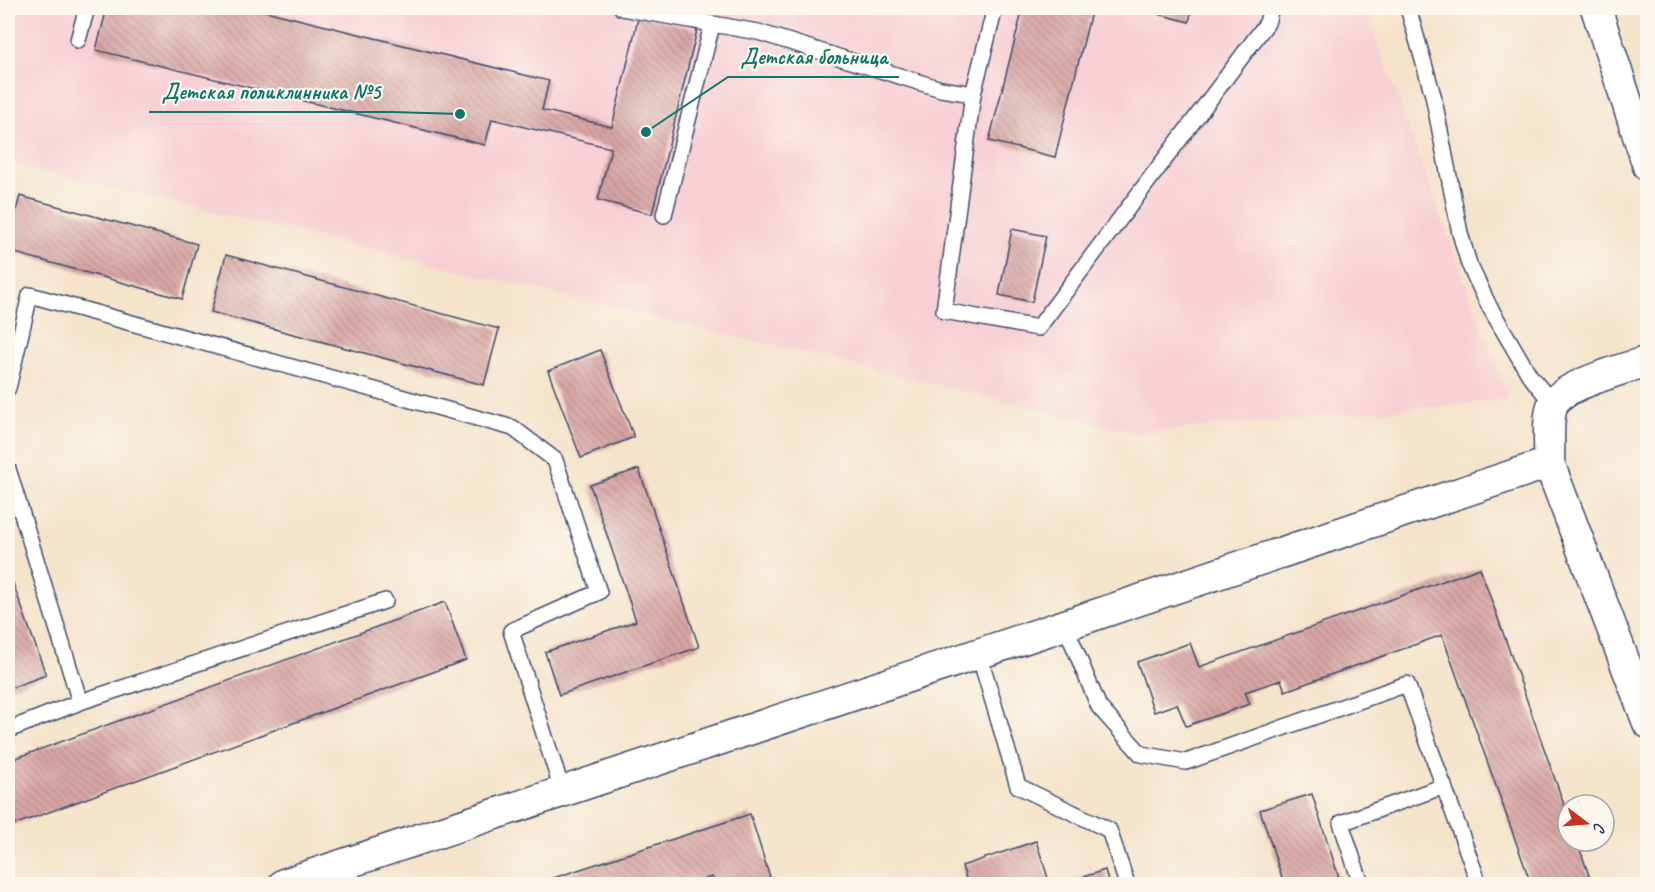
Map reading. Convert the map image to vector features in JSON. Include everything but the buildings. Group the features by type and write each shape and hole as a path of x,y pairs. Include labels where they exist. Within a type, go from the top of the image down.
{"street":[{"path":"1596,8 1647,166"},
{"path":"1647,361 1577,386 1553,404 1550,417 1550,463 1647,723"},
{"path":"284,885 350,875 563,793 1550,463"}],"lane":[{"path":"78,40 87,8"},
{"path":"622,8 758,32 940,89 974,94"},
{"path":"995,8 974,94 944,311 1038,328 1267,23 1271,8"},
{"path":"1407,8 1433,95 1460,234 1469,264 1489,306 1530,376 1553,404"},
{"path":"664,215 712,25"},
{"path":"8,388 30,295 513,428 555,460 599,592 511,631 563,793"},
{"path":"8,469 80,702"},
{"path":"8,730 80,702 385,602"},
{"path":"1065,626 1099,707 1141,754 1186,762 1407,684 1479,885"},
{"path":"979,654 1018,786 1110,831 1127,885"},
{"path":"1361,885 1341,823 1444,786"}],"shaded area":[{"path":"8,8 1365,8 1508,400 1138,433 8,163"}],"place":[{"name":"Детская поликлинника №5","path":"460,114"},
{"name":"Детская больница","path":"646,132"}]}
